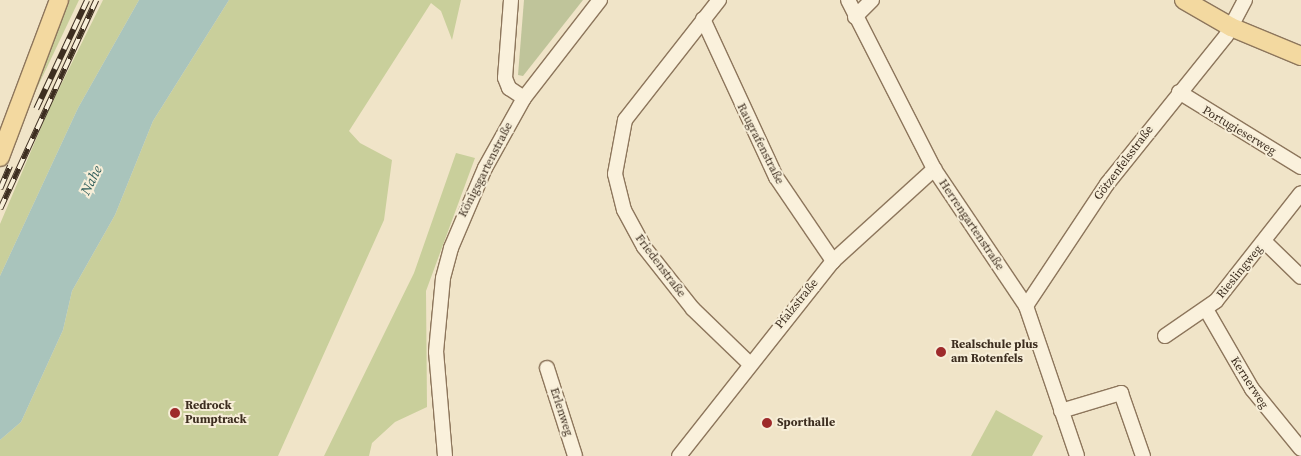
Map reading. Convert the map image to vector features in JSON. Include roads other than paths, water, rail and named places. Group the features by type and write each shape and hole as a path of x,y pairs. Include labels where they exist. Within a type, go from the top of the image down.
{"main road":[{"path":"0,158 59,0"},
{"path":"1184,0 1231,27 1301,56"}],"street":[{"path":"511,0 505,78 508,88 524,98"},
{"name":"Königsgartenstraße","path":"445,456 436,368 443,278 462,217 524,98 600,0"},
{"name":"Friedenstraße","path":"719,0 625,120 615,174 624,210 644,247 693,309 750,364"},
{"name":"Herrengartenstraße","path":"848,0 934,169 1026,306 1077,456"},
{"path":"855,17 872,0"},
{"name":"Götzenfelsstraße","path":"1026,306 1107,184 1231,27 1246,0"},
{"name":"Raugrafenstraße","path":"703,19 772,170 833,261"},
{"name":"Portugieserweg","path":"1179,92 1301,167"},
{"name":"Pfalzstraße","path":"679,456 833,261 934,169"},
{"name":"Rieslingweg","path":"1165,336 1207,310 1265,242 1301,193"},
{"path":"1265,242 1301,277"},
{"name":"Kernerweg","path":"1207,310 1252,389 1301,449"},
{"name":"Erlenweg","path":"547,368 575,456"},
{"path":"1061,411 1121,393 1143,456"}],"water":[{"name":"Nahe","path":"139,0 229,0 153,121 115,215 72,291 63,330 21,422 0,440 0,276 78,108"}],"railway":[{"path":"36,109 87,0"},
{"path":"0,209 96,0"},
{"path":"0,189 10,166"}],"place":[{"name":"Realschule plus am Rotenfels","path":"941,352"},
{"name":"Redrock Pumptrack","path":"175,413"},
{"name":"Sporthalle","path":"767,423"}]}
